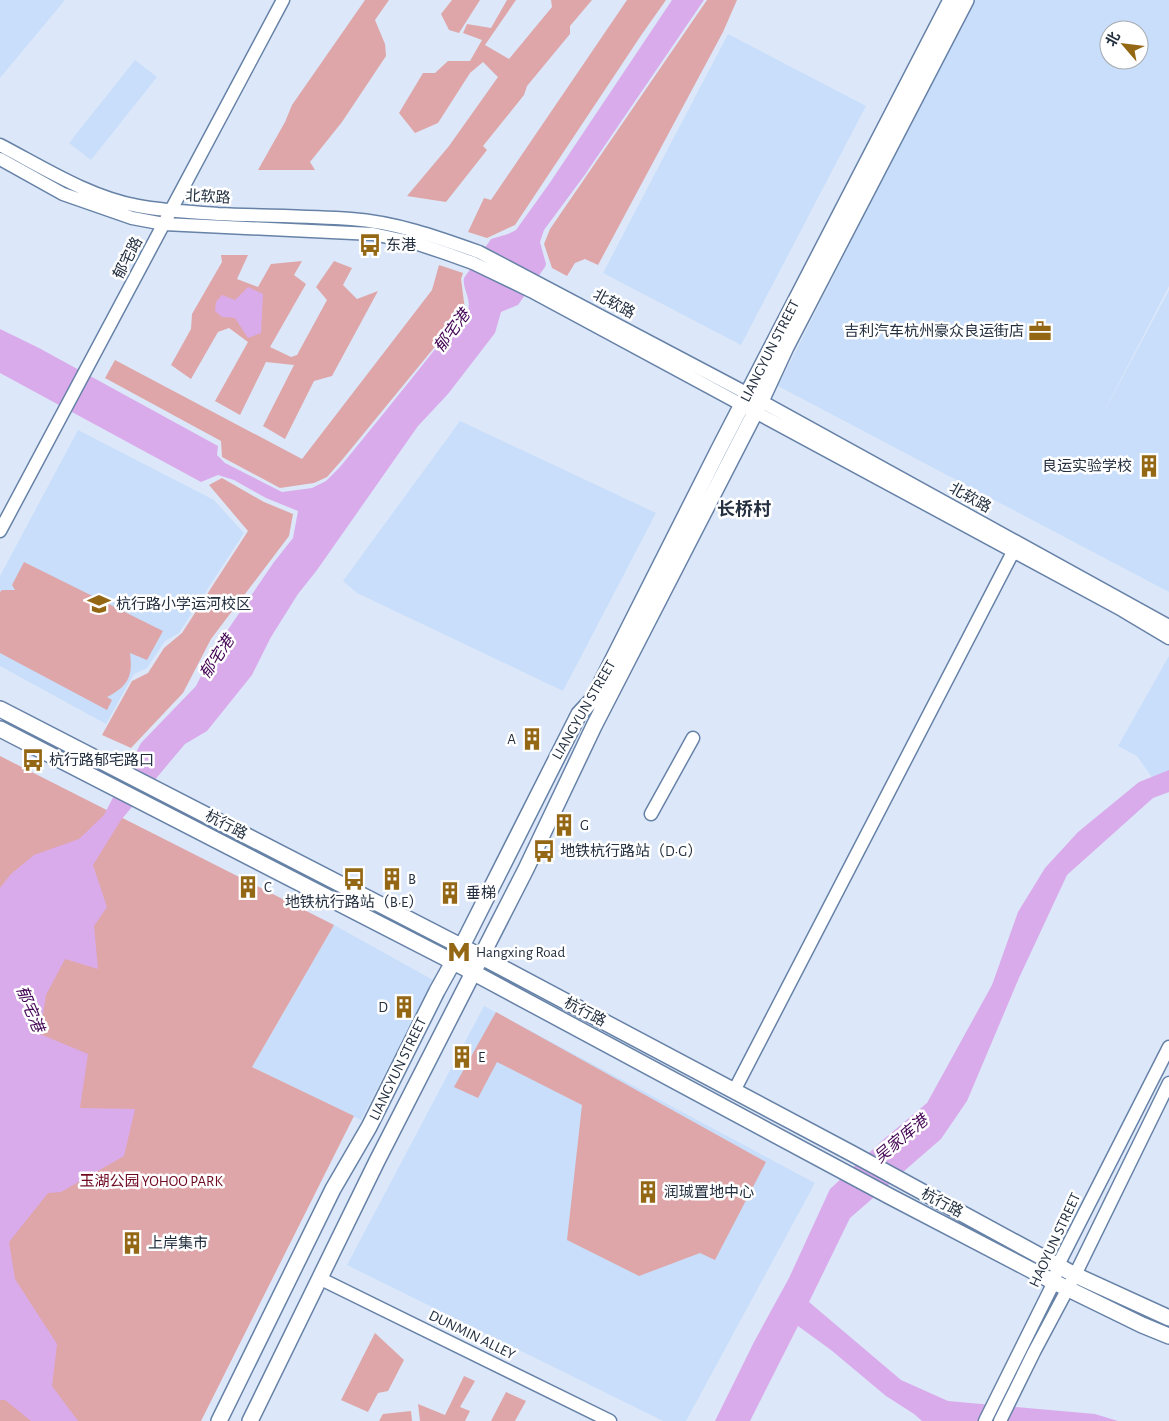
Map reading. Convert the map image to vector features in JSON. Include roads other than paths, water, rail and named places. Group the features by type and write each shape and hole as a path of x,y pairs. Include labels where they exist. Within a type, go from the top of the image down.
{"main road":[{"name":"LIANGYUN STREET","path":"250,1421 377,1161 482,956 951,0"},
{"name":"LIANGYUN STREET","path":"219,1421 333,1189 369,1127 579,714 593,699 752,403 786,346 966,0"},
{"name":"杭行路","path":"0,709 482,956 1075,1274 1169,1318"},
{"name":"杭行路","path":"0,729 454,962 891,1197 1060,1285 1169,1336"}],"street":[{"name":"郁宅路","path":"0,531 283,0"},
{"name":"北软路","path":"0,145 59,177 103,196 136,206 170,211 352,219 395,225 436,236 1169,626"},
{"name":"北软路","path":"0,159 63,194 132,218 164,224 373,234 476,258"},
{"name":"北软路","path":"752,403 1013,552 1122,610 1169,638"},
{"path":"734,1091 1013,552"},
{"path":"651,814 693,738"},
{"name":"HAOYUN STREET","path":"1000,1421 1060,1285 1058,1265 1169,1047"},
{"name":"HAOYUN STREET","path":"986,1421 996,1399 1060,1285 1075,1274 1169,1082"},
{"name":"DUNMIN ALLEY","path":"321,1279 610,1421"}],"water":[{"name":"郁宅港","path":"672,0 704,0 584,176 544,230 540,242 546,264 545,267 518,305 501,312 495,333 448,394 418,426 317,570 298,594 271,637 252,675 207,731 185,744 121,820 93,865 107,907 94,926 98,969 65,959 46,995 40,1034 88,1054 80,1108 135,1109 124,1156 61,1192 48,1193 9,1242 15,1279 57,1344 52,1386 78,1421 31,1421 5,1400 0,1400 0,888 11,874 34,855 79,839 104,815 141,743 196,686 214,650 274,562 293,538 298,511 266,498 234,480 218,475 201,482 0,373 0,329 39,348 218,446 217,455 225,463 282,492 312,488 326,481 340,467 432,353 460,323 469,308 464,278 491,239 516,230"},
{"path":"248,287 263,294 261,333 248,338 235,318 222,317 215,311 216,302 222,295 235,300"},
{"name":"吴家库港","path":"1169,770 1169,792 1153,798 1067,875 1019,978 967,1101 941,1139 850,1218 809,1302 901,1380 948,1401 1095,1414 1118,1421 922,1421 886,1396 831,1350 798,1326 750,1421 715,1421 754,1342 789,1278 830,1189 884,1139 927,1103 992,985 1018,912 1045,868 1078,832 1139,782"}],"place":[{"name":"东港","path":"370,245"},
{"name":"吉利汽车杭州豪众良运街店","path":"1040,331"},
{"name":"良运实验学校","path":"1149,466"},
{"name":"杭行路小学运河校区","path":"99,604"},
{"name":"A","path":"532,739"},
{"name":"杭行路郁宅路口","path":"33,760"},
{"name":"G","path":"564,825"},
{"name":"地铁杭行路站（D·G）","path":"544,851"},
{"name":"地铁杭行路站（B·E）","path":"354,879"},
{"name":"B","path":"392,879"},
{"name":"C","path":"248,887"},
{"name":"垂梯","path":"450,893"},
{"name":"Hangxing Road","path":"459,952"},
{"name":"D","path":"404,1007"},
{"name":"E","path":"462,1057"},
{"name":"润珹置地中心","path":"648,1192"},
{"name":"上岸集市","path":"132,1243"}],"district":[{"name":"长桥村","path":"744,510"}],"park label":[{"name":"玉湖公园 YOHOO PARK","path":"151,1181"}]}
